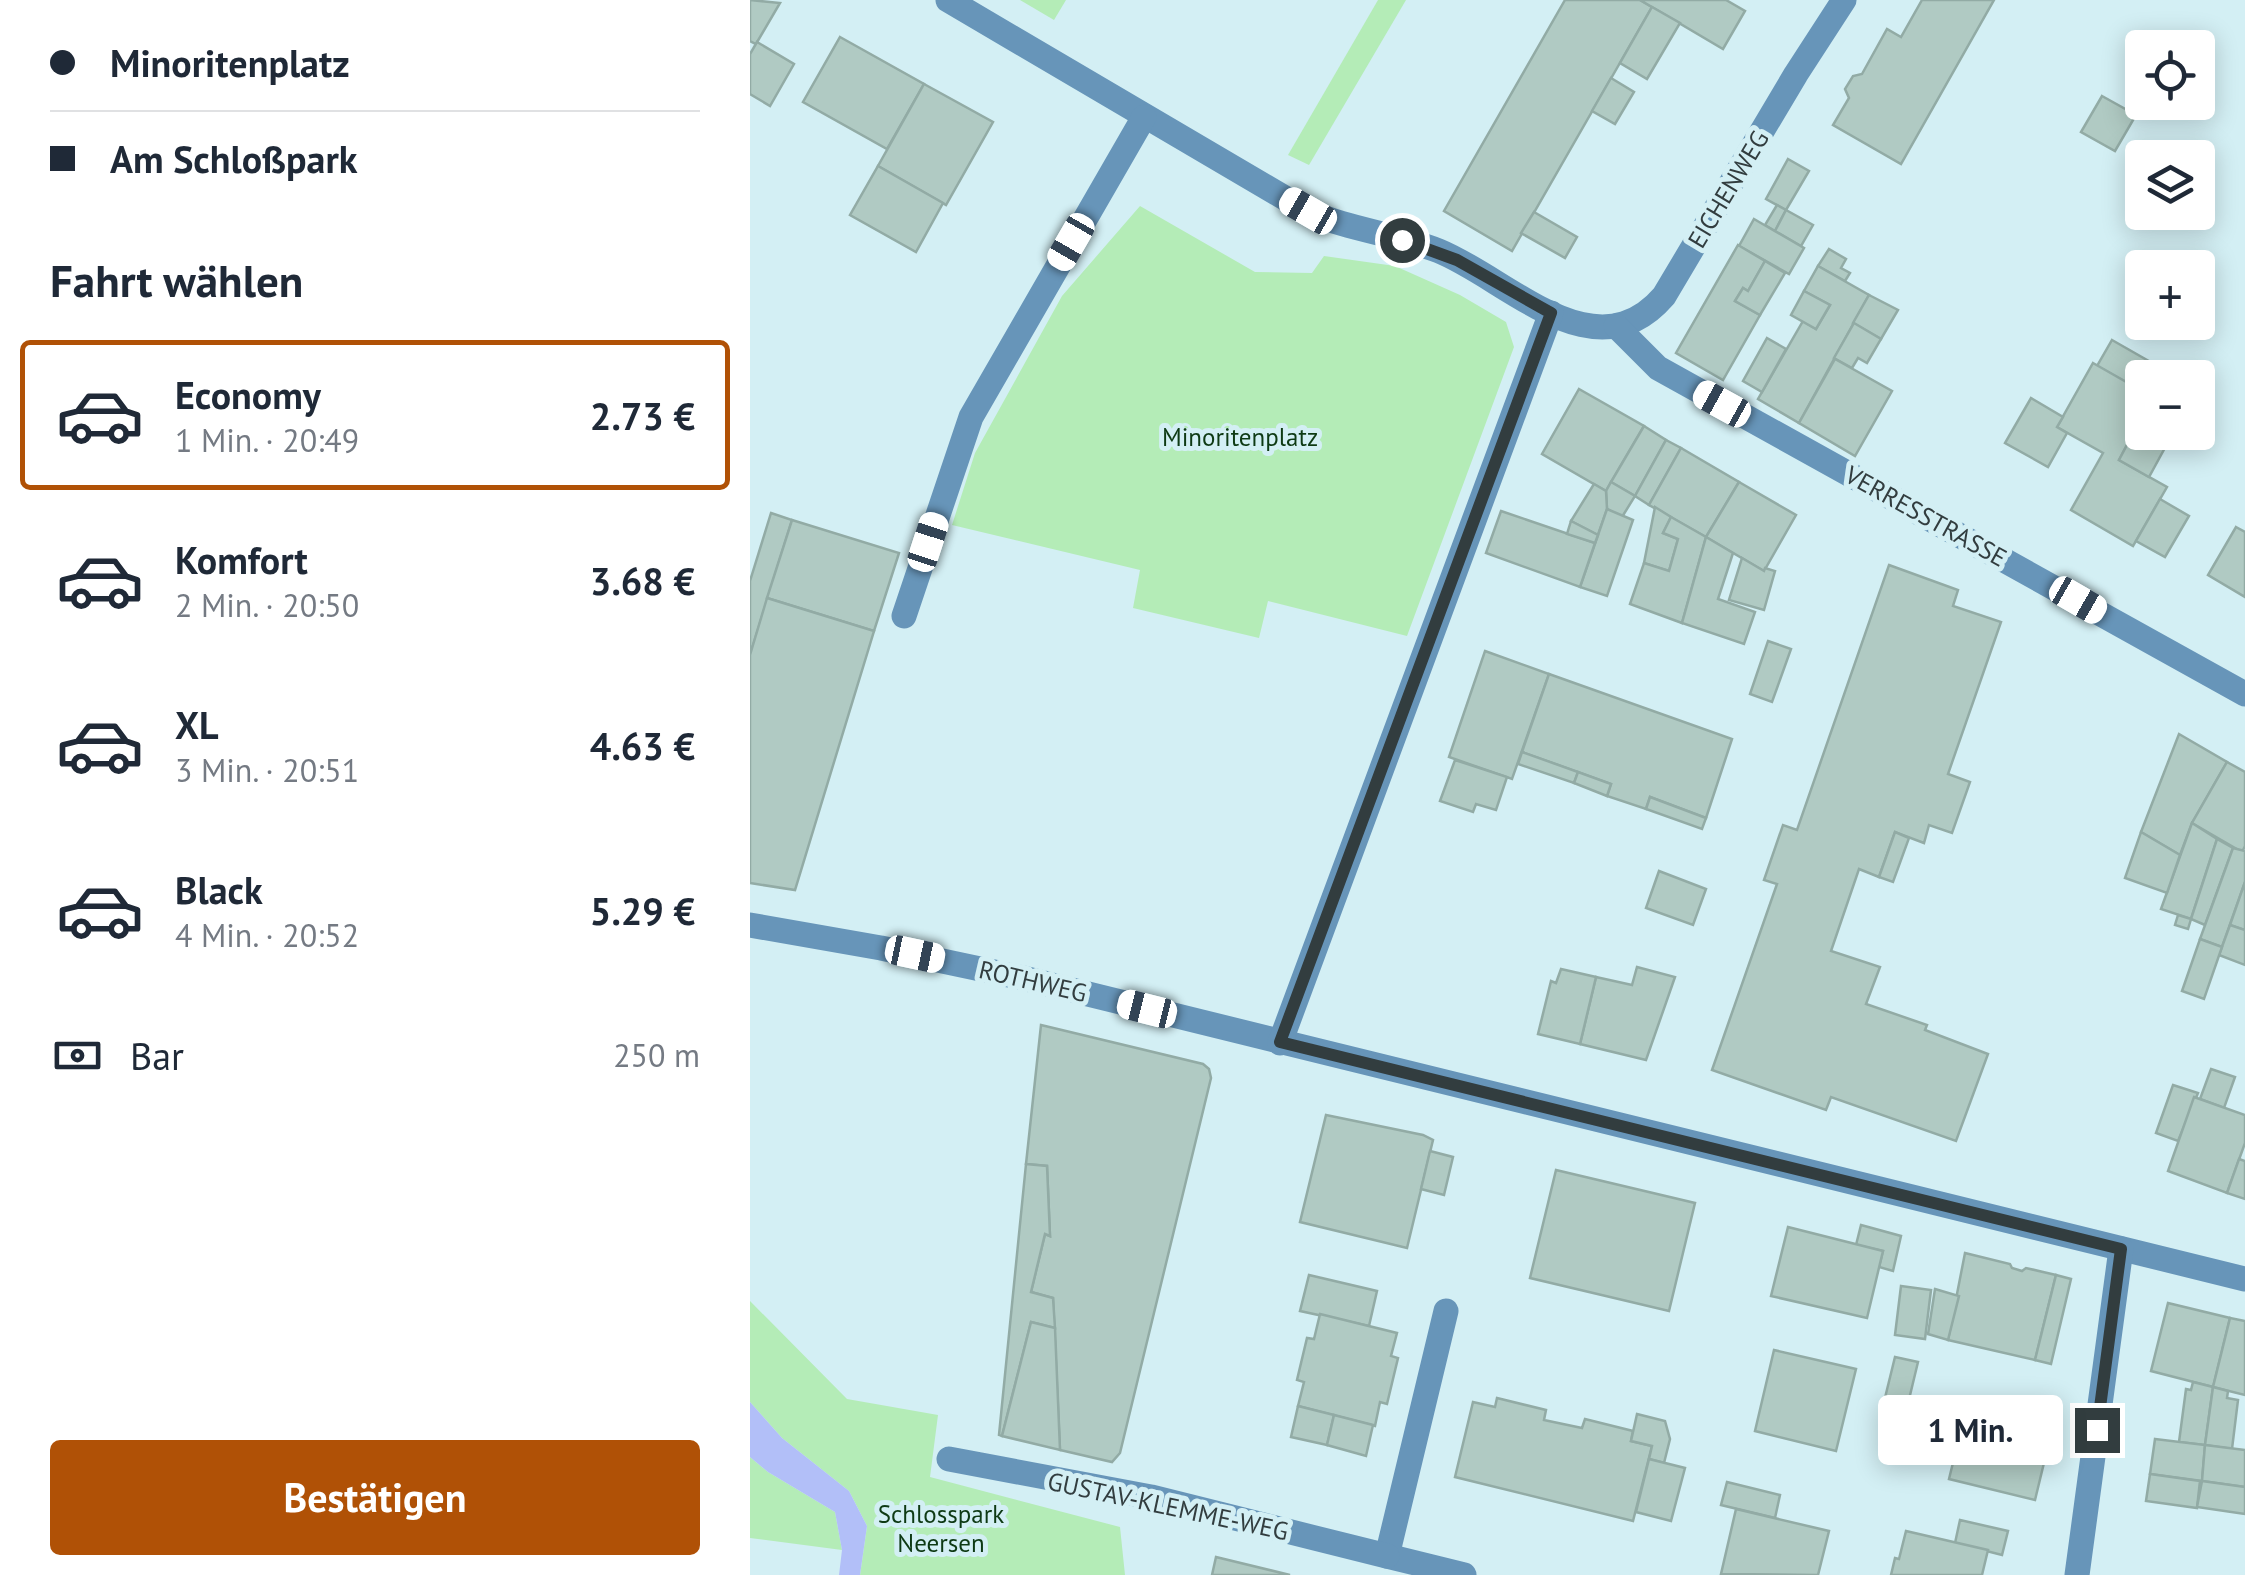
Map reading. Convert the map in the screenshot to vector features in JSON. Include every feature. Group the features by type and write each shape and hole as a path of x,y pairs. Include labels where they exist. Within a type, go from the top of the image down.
{"street":[{"path":"948,0 1308,211 1440,252 1576,324 1616,326"},
{"name":"EICHENWEG","path":"1616,326 1642,316 1664,296 1844,0"},
{"path":"904,616 971,417 1144,117"},
{"path":"1280,1042 1551,313"},
{"name":"VERRESSTRASSE","path":"1616,326 1658,368 2245,694"},
{"name":"ROTHWEG","path":"750,925 968,966 2245,1279"},
{"path":"2077,1575 2121,1249"},
{"path":"1387,1556 1446,1312"},
{"name":"GUSTAV-KLEMME-WEG","path":"949,1459 1151,1497 1464,1575"}],"green space":[{"path":"1020,0 1066,0 1054,20"},
{"path":"1378,0 1406,0 1309,165 1288,155"},
{"name":"Minoritenplatz","path":"1140,206 1255,272 1312,273 1324,256 1395,266 1460,295 1506,322 1514,347 1407,636 1268,601 1259,638 1133,608 1140,570 952,525 975,453 1062,296"},
{"name":"Schlosspark Neersen","path":"750,1301 847,1399 938,1415 930,1477 1120,1527 1125,1575 860,1575 867,1526 849,1491 782,1438 750,1402"},
{"path":"750,1457 835,1512 842,1550 750,1538"}],"water":[{"path":"750,1402 782,1438 849,1491 867,1526 860,1575 839,1575 842,1550 835,1512 750,1457"}],"building":[{"path":"750,0 780,3 756,44 750,41"},
{"path":"1565,0 1640,0 1652,7 1512,251 1444,211"},
{"path":"1640,0 1726,0 1745,11 1723,49"},
{"path":"1922,0 1994,0 1901,164 1833,125 1849,98 1845,89 1853,76 1862,74 1887,29 1901,37"},
{"path":"1652,7 1680,23 1647,79 1620,63"},
{"path":"840,37 924,84 887,149 803,102"},
{"path":"757,42 794,64 770,106 750,94 750,54"},
{"path":"1611,78 1634,92 1615,124 1592,111"},
{"path":"924,84 993,122 946,205 878,166"},
{"path":"2102,96 2125,109 2125,120 2133,120 2115,151 2081,132"},
{"path":"1788,159 1809,171 1786,210 1766,199"},
{"path":"878,166 943,203 916,252 850,215"},
{"path":"1777,205 1786,210 1775,231 1765,225"},
{"path":"1786,210 1813,225 1801,246 1775,231"},
{"path":"1534,212 1577,237 1565,258 1521,233"},
{"path":"1754,219 1804,248 1789,274 1739,246"},
{"path":"1738,245 1765,261 1748,291 1743,288 1735,301 1760,315 1723,380 1676,353"},
{"path":"1829,249 1846,259 1841,268 1850,273 1845,281 1818,266"},
{"path":"1765,261 1785,273 1760,315 1735,301 1743,288 1748,291"},
{"path":"1818,266 1869,295 1799,423 1758,399 1803,321 1816,329 1830,305 1804,291"},
{"path":"1804,291 1830,305 1816,329 1791,315"},
{"path":"1869,295 1898,310 1881,339 1853,323"},
{"path":"1854,323 1881,339 1867,363 1858,358 1852,368 1834,358"},
{"path":"1767,338 1786,349 1762,392 1743,381"},
{"path":"2112,340 2147,360 2125,360 2125,382 2097,366"},
{"path":"1835,359 1892,391 1855,456 1799,423"},
{"path":"2093,363 2125,381 2125,449 2119,460 2167,487 2133,546 2071,510 2103,453 2057,427"},
{"path":"1579,389 1644,426 1606,491 1542,454"},
{"path":"2031,398 2063,417 2057,427 2067,433 2048,467 2005,443"},
{"path":"1644,426 1666,440 1635,496 1611,482"},
{"path":"1666,440 1681,448 1649,505 1635,496"},
{"path":"1681,448 1739,482 1706,537 1649,505"},
{"path":"2125,449 2164,450 2149,477 2119,460"},
{"path":"1611,482 1635,496 1622,517 1607,509 1606,491"},
{"path":"1739,482 1796,515 1764,571 1706,537"},
{"path":"1594,484 1606,491 1607,509 1598,535 1571,521"},
{"path":"2160,499 2189,516 2165,557 2136,541"},
{"path":"1655,507 1671,517 1663,533 1678,539 1669,571 1644,563"},
{"path":"1607,509 1633,520 1607,596 1580,587"},
{"path":"1501,511 1595,543 1580,587 1486,553"},
{"path":"771,513 792,520 750,655 750,581"},
{"path":"1671,517 1706,537 1682,623 1630,604 1644,563 1669,571 1678,539 1663,533"},
{"path":"792,520 899,553 874,631 767,598"},
{"path":"1571,521 1598,535 1595,543 1567,534"},
{"path":"2236,527 2245,532 2245,597 2208,575"},
{"path":"1706,537 1733,553 1718,599 1755,612 1744,644 1682,623"},
{"path":"1742,558 1764,571 1775,571 1764,610 1729,600"},
{"path":"1889,565 1958,590 1953,606 2001,622 1948,774 1970,782 1952,833 1929,825 1924,843 1895,832 1879,877 1859,869 1831,951 1880,967 1866,1004 1927,1025 1925,1030 1988,1054 1956,1141 1831,1097 1826,1110 1712,1070 1777,884 1764,880 1783,825 1797,830"},
{"path":"767,598 874,631 795,890 750,883 750,655"},
{"path":"1768,641 1791,649 1772,702 1750,694"},
{"path":"1485,651 1549,674 1512,779 1449,757"},
{"path":"1549,674 1732,739 1706,818 1650,797 1646,809 1607,796 1611,784 1522,752"},
{"path":"2179,734 2227,762 2192,823 2180,855 2141,832"},
{"path":"1522,752 1578,772 1574,783 1518,764"},
{"path":"1455,760 1507,777 1496,810 1476,804 1473,812 1440,801"},
{"path":"2227,762 2245,772 2242,852 2192,823"},
{"path":"1578,772 1611,784 1607,796 1574,783"},
{"path":"1650,797 1706,818 1702,829 1646,809"},
{"path":"2192,823 2217,839 2191,919 2161,909"},
{"path":"1895,832 1909,838 1893,882 1879,877"},
{"path":"2141,832 2180,855 2167,893 2125,878"},
{"path":"2217,839 2233,848 2205,925 2191,919"},
{"path":"2233,848 2245,851 2245,882 2222,947 2200,939"},
{"path":"1659,871 1706,889 1693,925 1646,908"},
{"path":"2245,882 2245,930 2230,925"},
{"path":"2178,915 2191,919 2188,929 2175,925"},
{"path":"2230,925 2245,930 2245,965 2219,955"},
{"path":"2200,939 2222,947 2204,999 2182,991"},
{"path":"1637,967 1675,977 1646,1060 1580,1044 1596,977 1632,985"},
{"path":"1561,969 1596,977 1580,1044 1538,1034 1551,981 1556,983"},
{"path":"1041,1025 1203,1064 1211,1078 1120,1453 1112,1462 1060,1450 1053,1298 1031,1292 1045,1234 1050,1236 1047,1166 1026,1164"},
{"path":"2211,1069 2235,1077 2224,1108 2200,1099"},
{"path":"2173,1085 2198,1093 2178,1141 2156,1133"},
{"path":"2194,1097 2245,1115 2245,1143 2227,1193 2168,1171"},
{"path":"1326,1115 1433,1140 1407,1248 1300,1222"},
{"path":"1430,1151 1453,1157 1444,1195 1421,1189"},
{"path":"2239,1159 2245,1161 2245,1199 2227,1193"},
{"path":"1026,1164 1047,1166 1050,1236 1045,1234 1031,1292 1053,1298 1055,1328 1031,1322 1002,1436 999,1435"},
{"path":"1556,1170 1695,1203 1669,1311 1530,1278"},
{"path":"1861,1225 1901,1236 1893,1271 1879,1267 1883,1251 1856,1245"},
{"path":"1788,1227 1883,1251 1867,1318 1771,1296"},
{"path":"1965,1253 2010,1264 2022,1271 2026,1268 2056,1275 2035,1360 1948,1340"},
{"path":"1309,1275 1377,1291 1369,1326 1300,1311"},
{"path":"2056,1275 2071,1279 2051,1364 2035,1360"},
{"path":"1901,1286 1931,1290 1925,1339 1895,1335"},
{"path":"1935,1289 1959,1296 1948,1340 1928,1334"},
{"path":"2168,1303 2230,1318 2213,1387 2151,1371"},
{"path":"1320,1314 1397,1333 1391,1356 1398,1358 1387,1404 1380,1402 1375,1426 1298,1406 1304,1382 1297,1380 1307,1338 1314,1339"},
{"path":"2230,1318 2245,1321 2245,1395 2213,1387"},
{"path":"1031,1322 1055,1328 1060,1450 1002,1436"},
{"path":"1774,1350 1856,1369 1836,1451 1755,1431"},
{"path":"1895,1357 1918,1362 1905,1416 1882,1410"},
{"path":"2193,1382 2213,1387 2205,1445 2179,1442 2186,1389 2191,1390"},
{"path":"2213,1387 2228,1391 2227,1398 2238,1400 2232,1449 2205,1445"},
{"path":"1497,1398 1546,1410 1544,1420 1582,1428 1585,1419 1633,1431 1631,1441 1652,1446 1633,1521 1455,1477 1473,1402 1495,1407"},
{"path":"1298,1406 1334,1415 1327,1445 1291,1437"},
{"path":"1637,1414 1665,1421 1670,1439 1664,1463 1649,1459 1652,1446 1631,1441"},
{"path":"1334,1415 1373,1425 1366,1456 1327,1445"},
{"path":"1964,1418 2050,1438 2035,1500 1949,1479"},
{"path":"2155,1439 2205,1445 2202,1481 2150,1474"},
{"path":"2205,1445 2245,1450 2245,1487 2202,1481"},
{"path":"1649,1459 1685,1468 1671,1521 1636,1512"},
{"path":"2150,1474 2200,1481 2197,1508 2146,1501"},
{"path":"2202,1481 2245,1487 2245,1514 2197,1507"},
{"path":"1727,1482 1780,1495 1775,1518 1721,1505"},
{"path":"1736,1509 1829,1531 1818,1575 1721,1574"},
{"path":"1960,1520 2008,1531 2002,1555 1955,1543"},
{"path":"1906,1531 1988,1550 1982,1575 1891,1575"},
{"path":"1216,1557 1290,1575 1212,1575"}],"route":[{"path":"1402,240 1457,260 1551,313 1280,1042 2121,1249 2097,1430"}]}
